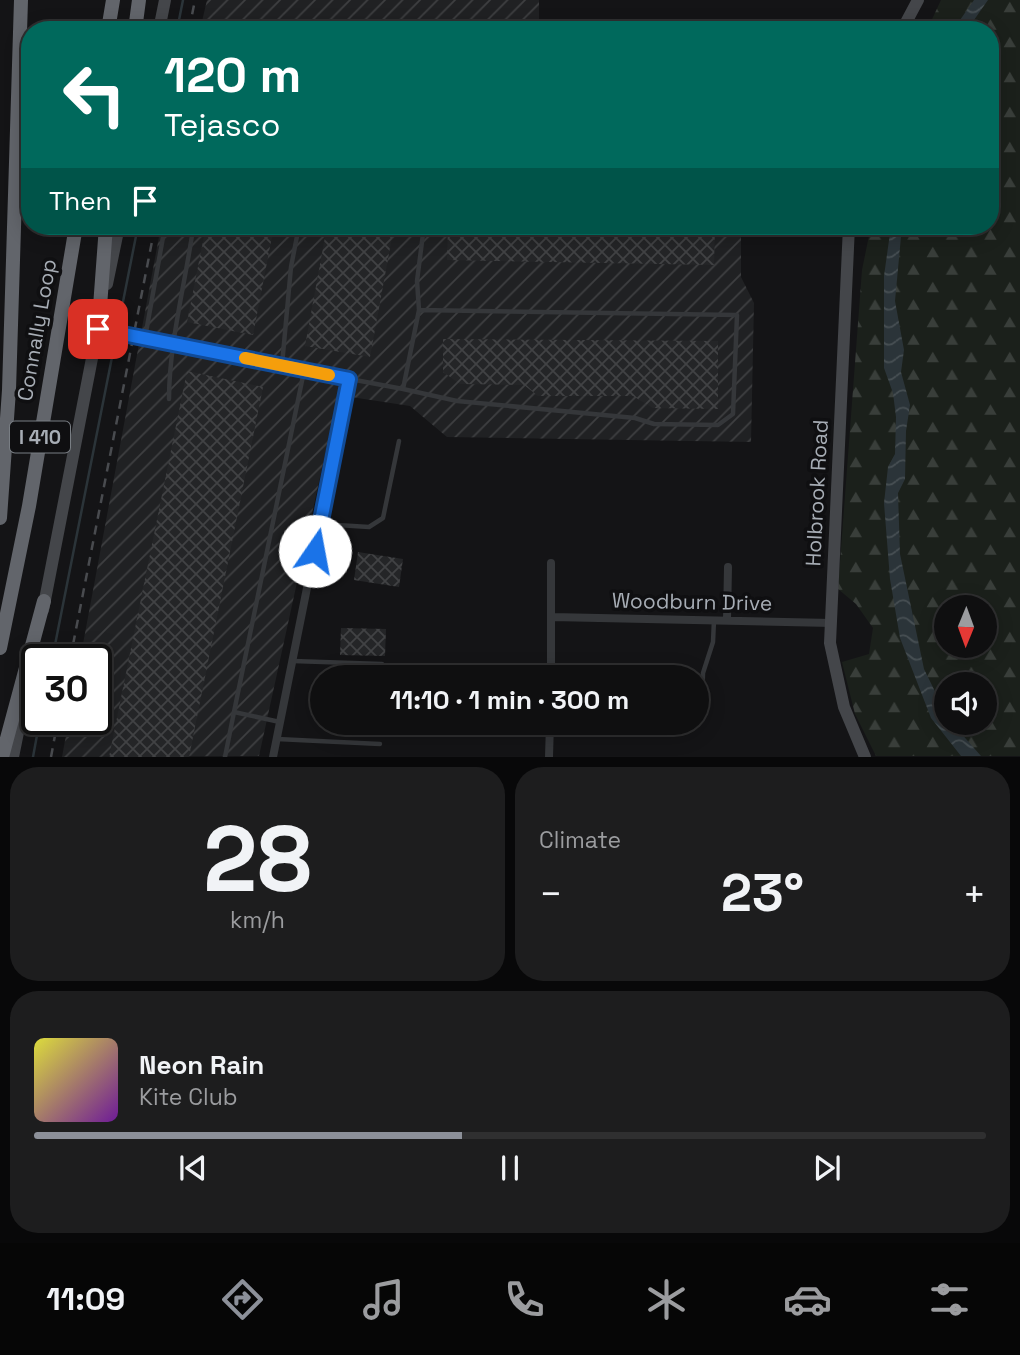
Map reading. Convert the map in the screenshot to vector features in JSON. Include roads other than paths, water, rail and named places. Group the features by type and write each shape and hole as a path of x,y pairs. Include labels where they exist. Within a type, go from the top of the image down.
{"highway":[{"path":"0,518 9,390 21,0"},
{"path":"110,21 113,0"},
{"path":"136,21 139,0"},
{"name":"Connally Loop","path":"0,648 29,506 74,235"},
{"path":"98,325 105,235"},
{"path":"2,757 44,601"}],"street":[{"path":"161,21 165,0"},
{"path":"907,21 918,0"},
{"path":"13,757 117,235"},
{"name":"Holbrook Road","path":"849,235 831,623 832,665 848,719 866,757"},
{"path":"98,325 117,332 349,379 273,757"},
{"path":"551,563 551,665"},
{"path":"726,620 728,567"},
{"name":"Woodburn Drive","path":"552,617 831,623"},
{"path":"549,757 550,735"}],"lane":[{"path":"145,338 163,235"},
{"path":"169,399 169,366 176,344 192,235"},
{"path":"282,366 287,345 285,321 297,235"},
{"path":"402,389 419,310 417,281 423,235"},
{"path":"349,379 457,401 635,418 654,424 718,425 733,414 737,316 419,310"},
{"path":"225,757 304,370"},
{"path":"320,524 369,527 383,518 399,441"},
{"path":"706,665 713,642 714,619"},
{"path":"293,661 382,664"},
{"path":"234,712 280,722"},
{"path":"276,739 380,744"}],"water":[{"path":"974,0 988,0 973,21 959,21"},
{"path":"890,235 901,235 895,301 904,350 901,372 910,405 906,431 905,479 898,493 900,554 924,669 934,689 934,722 900,638 890,579 884,503 888,467 895,454 896,417 893,393 884,368 884,276"},
{"path":"944,735 963,735 981,756 961,756"}],"waterway":[{"path":"179,21 183,0"},
{"path":"55,644 136,235"},
{"path":"33,757 37,735"}],"railway":[{"path":"191,21 195,0"},
{"path":"73,644 153,235"},
{"path":"51,757 55,735"}]}
